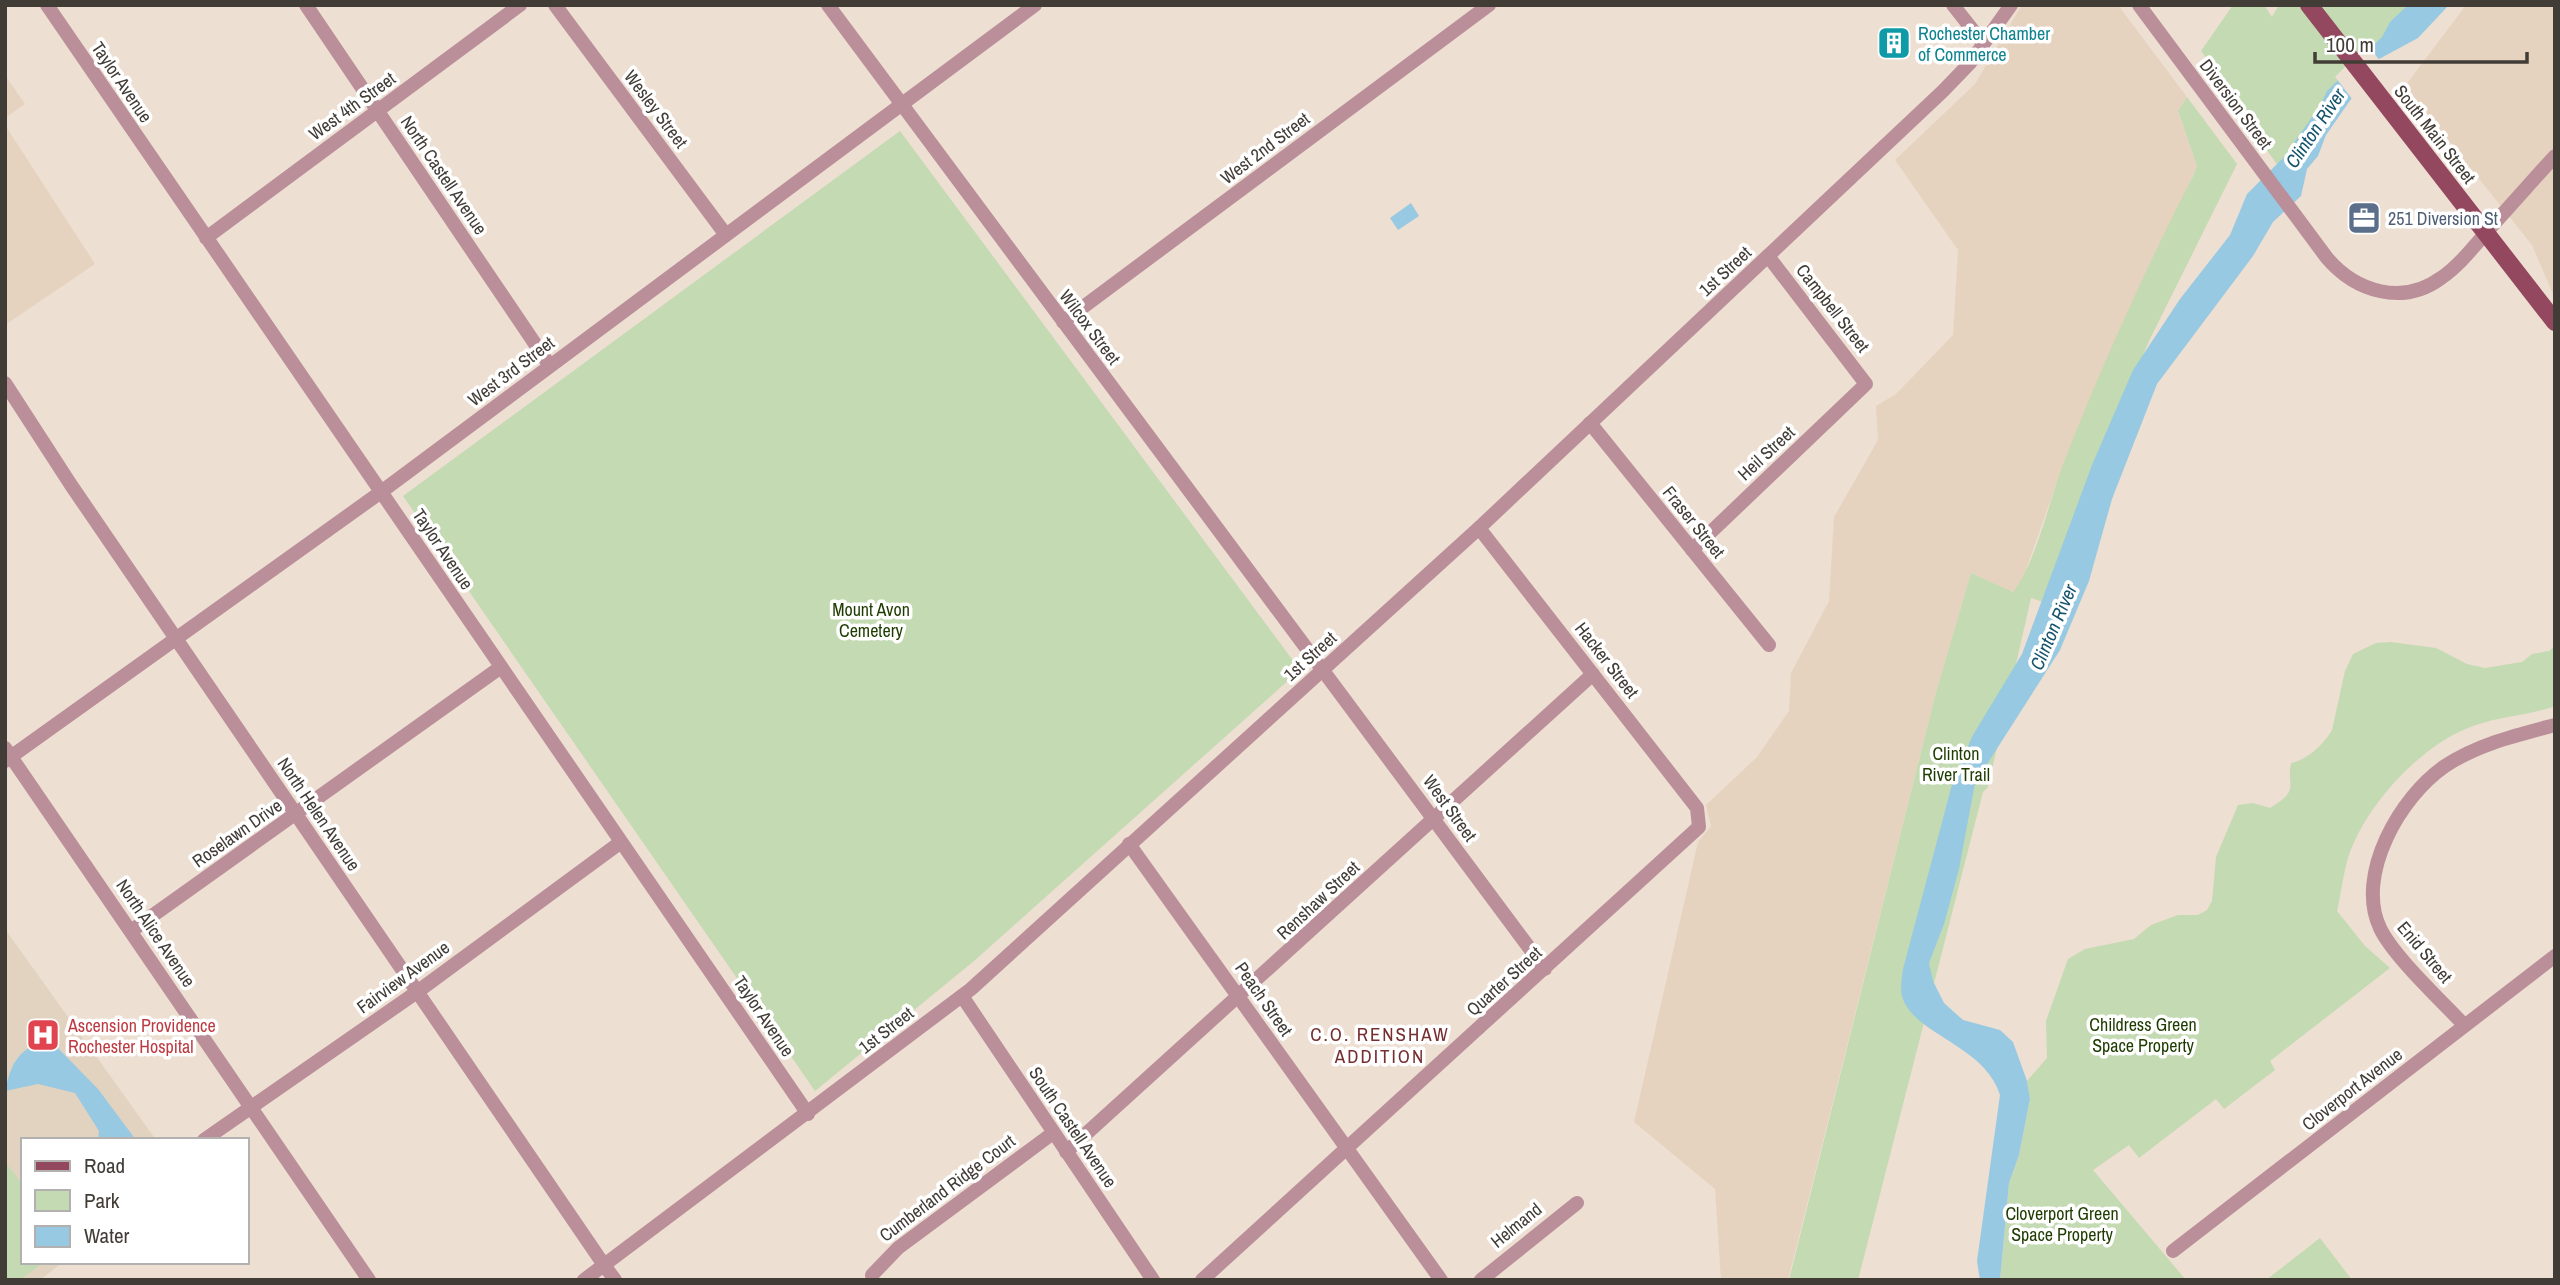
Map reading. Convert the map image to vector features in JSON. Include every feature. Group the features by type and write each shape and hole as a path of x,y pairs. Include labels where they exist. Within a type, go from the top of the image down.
{"main road":[{"name":"South Main Street","path":"2309,5 2555,322"}],"street":[{"name":"Taylor Avenue","path":"47,5 808,1114"},
{"name":"North Castell Avenue","path":"306,5 550,366"},
{"name":"West 4th Street","path":"206,238 520,5"},
{"name":"Wesley Street","path":"555,5 726,235"},
{"name":"Wilcox Street","path":"828,5 1322,671"},
{"name":"West 3rd Street","path":"7,755 177,640 381,492 1035,5"},
{"name":"West 2nd Street","path":"1063,322 1489,5"},
{"path":"1953,5 1983,43"},
{"name":"1st Street","path":"584,1280 962,996 1479,528 1950,85 2011,5"},
{"name":"Diversion Street","path":"2139,5 2300,223 2333,265 2354,283 2382,293 2419,289 2451,271 2555,156"},
{"name":"Campbell Street","path":"1768,256 1866,384"},
{"name":"North Helen Avenue","path":"5,383 296,815 615,1280"},
{"name":"Heil Street","path":"1692,550 1866,384"},
{"name":"Fraser Street","path":"1590,423 1769,645"},
{"name":"Hacker Street","path":"1479,528 1697,808 1700,818"},
{"name":"Roselawn Drive","path":"131,931 501,667"},
{"name":"West Street","path":"1322,671 1545,969"},
{"name":"Renshaw Street","path":"1066,1152 1240,998 1593,674"},
{"name":"Enid Street","path":"2464,1025 2381,929 2373,906 2371,878 2379,854 2396,821 2443,767 2497,740 2555,724"},
{"name":"North Alice Avenue","path":"7,755 131,931 369,1280"},
{"name":"Quarter Street","path":"1202,1280 1692,836 1699,827 1700,818"},
{"name":"Fairview Avenue","path":"207,1138 417,992 621,842"},
{"name":"Peach Street","path":"1129,844 1441,1280"},
{"name":"Cloverport Avenue","path":"2173,1251 2555,956"},
{"name":"South Castell Avenue","path":"962,996 1153,1280"},
{"name":"Cumberland Ridge Court","path":"873,1280 872,1275 881,1262 898,1248 1053,1133"},
{"name":"Helmand","path":"1481,1280 1577,1203"}],"shaded area":[{"path":"2022,5 2118,5 2187,97 2178,112 2197,166 2065,459 2022,581 2013,592 1971,573 1935,696 1788,1280 1721,1280 1715,1189 1634,1122 1698,842 1711,826 1706,805 1757,757 1789,711 1791,673 1829,601 1834,517 1878,440 1876,406 1896,394 1953,335 1958,250 1895,160 1975,84"},
{"path":"2466,5 2555,5 2555,299 2532,245 2405,86"},
{"path":"5,75 25,104 5,118"},
{"path":"5,125 95,264 5,325"},
{"name":"Ascension Providence Rochester Hospital","path":"5,929 155,1138 21,1138 21,1264 60,1264 40,1280 5,1280"}],"green space":[{"path":"2233,5 2264,5 2272,17 2279,5 2409,5 2290,182 2255,134 2258,128 2201,51"},
{"name":"Clinton River Trail","path":"2187,97 2237,164 2149,341 2105,446 2049,604 2031,598 1988,787 1983,792 1858,1280 1789,1280 1935,696 1971,573 2013,592 2022,579 2094,387 2197,166 2178,111"},
{"name":"Mount Avon Cemetery","path":"900,131 1300,670 974,961 815,1091 403,496"},
{"name":"Childress Green Space Property","path":"2391,642 2436,648 2467,664 2485,668 2522,662 2532,654 2549,651 2555,646 2555,706 2486,722 2456,733 2398,778 2368,817 2348,858 2337,911 2365,946 2390,968 2270,1061 2275,1070 2224,1109 2216,1099 2139,1158 2129,1145 2093,1170 2186,1280 2000,1280 2009,1183 2019,1155 2030,1099 2027,1081 2047,1058 2046,1021 2068,959 2085,949 2134,939 2151,925 2178,915 2198,915 2207,910 2212,901 2216,857 2238,805 2253,803 2270,808 2286,797 2290,787 2291,763 2314,751 2332,730 2345,671 2353,654 2376,643"},
{"path":"5,1162 21,1182 21,1264 41,1264 20,1280 5,1280"},
{"path":"2320,1238 2352,1280 2266,1280"}],"water":[{"name":"Clinton River","path":"2408,5 2449,5 2418,38 2379,59 2326,135 2318,156 2307,169 2301,196 2273,222 2253,256 2157,384 2112,499 2089,581 2060,650 1975,783 1959,869 1944,924 1929,963 1933,981 1944,1003 1963,1020 2000,1030 2013,1042 2027,1081 2030,1099 2019,1155 2009,1183 2000,1280 1980,1280 1977,1261 2000,1095 1992,1078 1979,1064 1920,1021 1909,1009 1901,990 1903,969 1954,777 1973,735 2022,654 2092,465 2133,370 2180,299 2230,235 2247,194 2283,158 2320,106 2327,91 2382,37 2390,22"},
{"path":"1411,203 1419,216 1398,230 1390,218"},
{"path":"49,1039 98,1089 135,1138 98,1138 99,1131 75,1093 38,1084 5,1091 14,1064 30,1047"}],"pier":[{"path":"2367,44 2381,62 2353,100 2335,77"}],"place":[{"name":"Rochester Chamber of Commerce","path":"1894,43"},
{"name":"251 Diversion St","path":"2364,218"},
{"name":"Ascension Providence Rochester Hospital","path":"43,1035"}],"district":[{"name":"C.O. RENSHAW ADDITION","path":"1380,1045"}],"park label":[{"name":"Cloverport Green Space Property","path":"2062,1223"}]}
